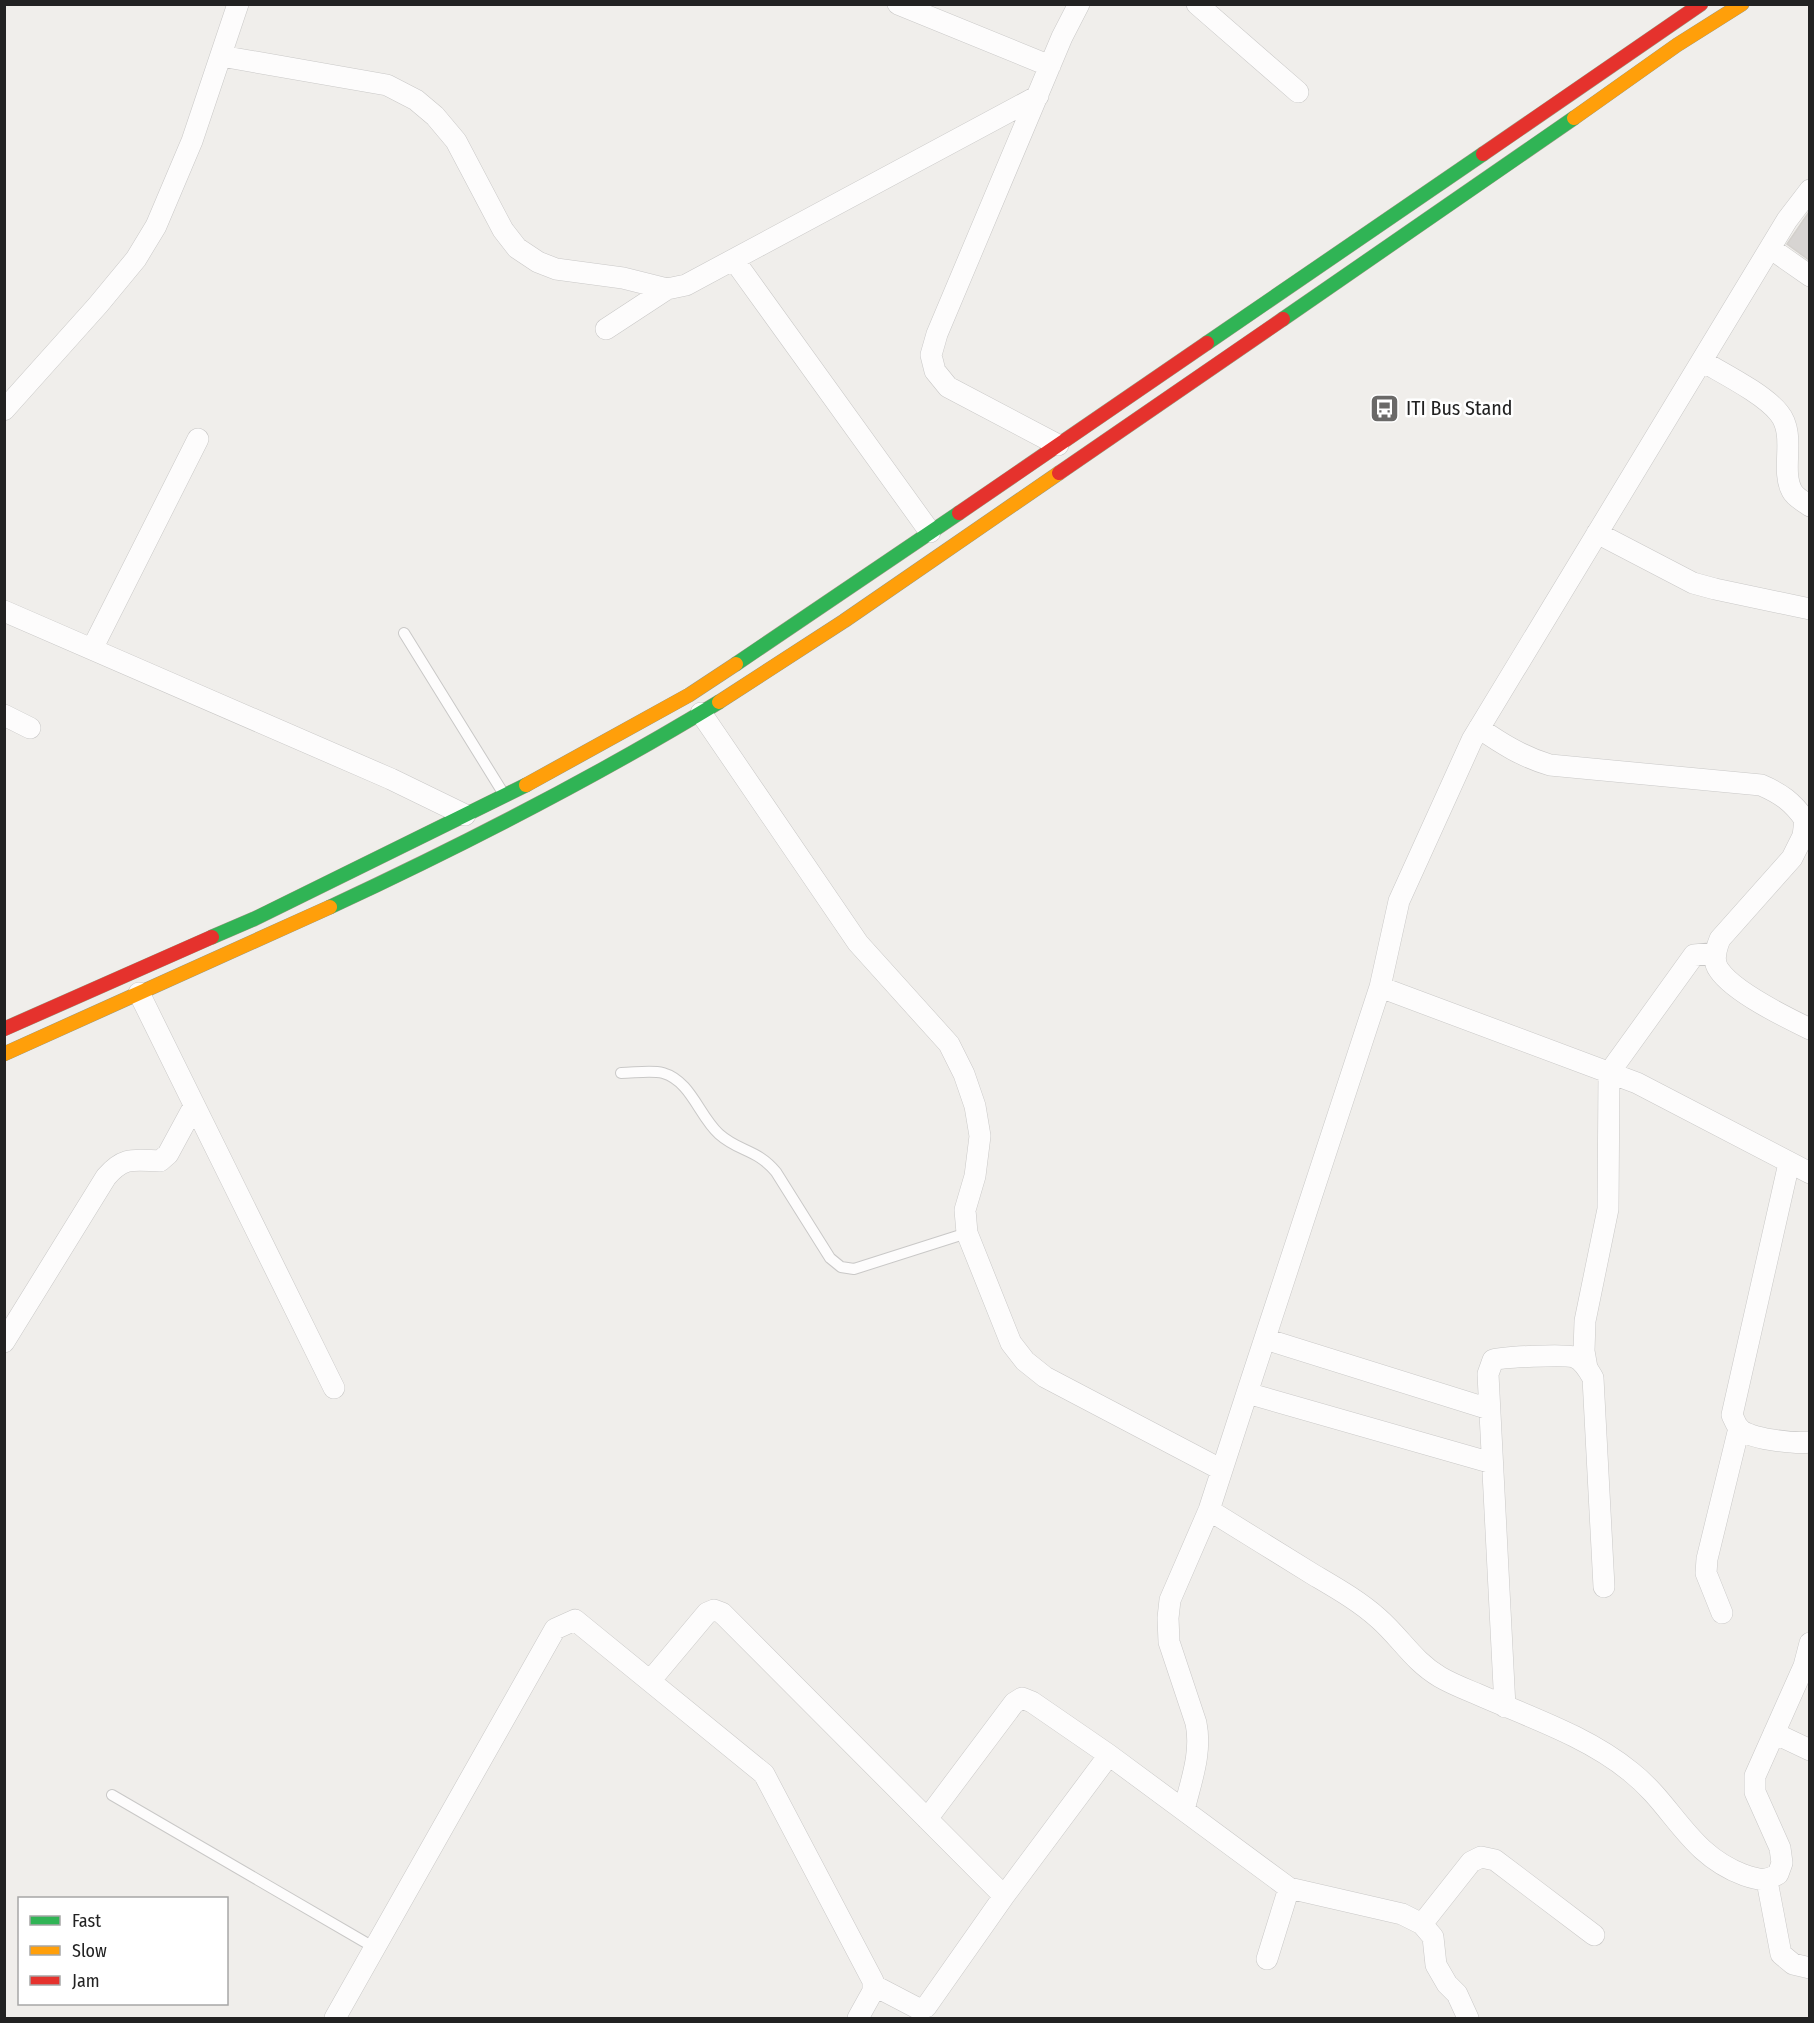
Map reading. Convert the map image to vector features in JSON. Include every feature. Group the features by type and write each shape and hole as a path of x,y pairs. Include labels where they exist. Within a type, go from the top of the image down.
{"street":[{"path":"4,410 136,259 156,226 192,141 238,4"},
{"path":"898,4 1050,66"},
{"path":"1058,445 948,387 935,371 931,355 937,334 1078,4"},
{"path":"1197,4 1298,92"},
{"path":"4,1029 254,919 505,796 689,695 832,600 1701,4"},
{"path":"4,1054 347,900 535,807 701,713 847,621 1077,460 1464,195 1658,58 1742,4"},
{"path":"221,56 387,85 416,100 435,116 456,141 503,230 517,249 538,262 556,269 623,278 667,289"},
{"path":"606,329 667,289 686,285 1038,96"},
{"path":"1451,175 1464,195"},
{"path":"1184,1810 1199,1751 1199,1736 1169,1642 1170,1600 1209,1510 1380,987 1399,901 1472,740 1787,220 1809,190"},
{"path":"1395,214 1410,232"},
{"path":"1770,248 1809,276"},
{"path":"734,260 930,532"},
{"path":"1702,361 1766,401 1780,414 1787,429 1789,482 1793,493 1809,506"},
{"path":"92,649 198,439"},
{"path":"1597,533 1692,583 1809,609"},
{"path":"4,611 391,779 465,815"},
{"path":"701,713 858,943 949,1044 964,1074 975,1106 980,1136 975,1176 965,1209 967,1233 1011,1343 1025,1361 1045,1377 1222,1470"},
{"path":"4,715 30,728"},
{"path":"1479,728 1512,750 1550,765 1761,785 1779,793 1807,817 1803,836 1792,858 1720,939 1715,953 1718,969 1730,981 1759,1002 1809,1029"},
{"path":"1587,1368 1584,1350 1585,1321 1608,1209 1610,1073 1694,955 1715,953"},
{"path":"1380,987 1658,1093 1809,1173"},
{"path":"139,993 334,1389"},
{"path":"4,1342 106,1177 124,1161 135,1159 160,1161 168,1154 194,1106"},
{"path":"1789,1163 1732,1415 1738,1428 1745,1433 1773,1439 1809,1442"},
{"path":"1265,1339 1489,1409"},
{"path":"1505,1707 1489,1409 1488,1374 1493,1360 1505,1357 1574,1357 1587,1368 1593,1378 1604,1587"},
{"path":"1247,1393 1492,1463"},
{"path":"1722,1613 1706,1573 1707,1559 1738,1428"},
{"path":"1209,1510 1353,1599 1379,1618 1420,1664 1442,1678 1611,1756 1650,1790 1686,1834 1708,1855 1732,1871 1767,1881 1778,1874 1782,1863 1780,1848 1755,1792 1755,1776 1804,1666 1809,1643"},
{"path":"650,1681 707,1612 714,1610 722,1613 1004,1896"},
{"path":"335,2019 555,1629 575,1620 764,1774 873,1981 873,1991 858,2019"},
{"path":"927,1819 1014,1703 1022,1698 1032,1702 1109,1755 1289,1888 1402,1914 1422,1924 1433,1937 1436,1965 1447,1984 1457,1994 1468,2019"},
{"path":"1774,1733 1809,1750"},
{"path":"873,1985 919,2009 926,2007 1004,1896 1109,1755"},
{"path":"1422,1924 1471,1862 1481,1857 1495,1860 1594,1935"},
{"path":"1767,1881 1781,1954 1793,1964 1809,1968"},
{"path":"1267,1959 1289,1888"}],"lane":[{"path":"404,633 505,796"},
{"path":"621,1073 662,1073 677,1080 719,1134 734,1145 755,1153 776,1172 830,1258 841,1267 854,1269 967,1233"},
{"path":"112,1795 375,1948"}],"building":[{"path":"1809,212 1809,260 1787,244"}],"traffic: fast":[{"path":"1283,319 1574,118"},
{"path":"1207,343 1483,154"},
{"path":"736,664 959,513"},
{"path":"330,907 528,810 719,702"},
{"path":"212,937 254,919 526,785"}],"traffic: slow":[{"path":"1574,118 1677,45 1742,4"},
{"path":"719,702 844,621 1059,473"},
{"path":"526,785 689,695 736,664"},
{"path":"4,1054 330,907"}],"traffic: jam":[{"path":"1483,154 1701,4"},
{"path":"1059,473 1283,319"},
{"path":"959,513 1207,343"},
{"path":"4,1029 212,937"}],"place":[{"name":"ITI Bus Stand","path":"1385,408"}]}
